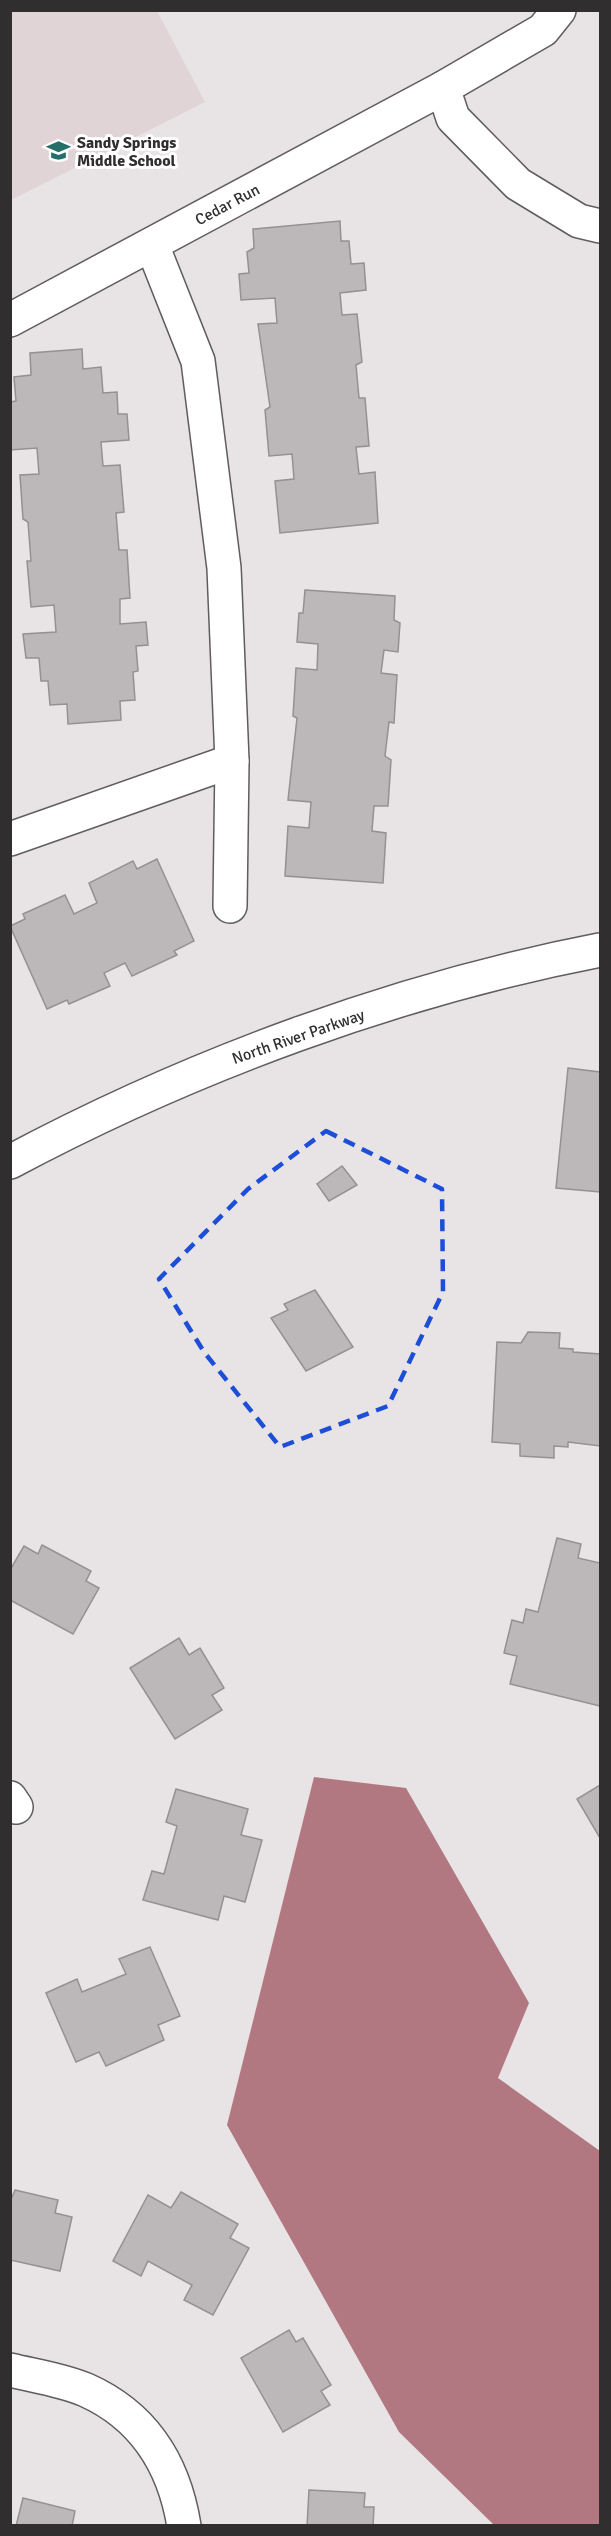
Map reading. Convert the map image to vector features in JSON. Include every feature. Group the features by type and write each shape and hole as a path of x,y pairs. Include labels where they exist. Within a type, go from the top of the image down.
{"street":[{"name":"Cedar Run","path":"10,320 442,88 543,30 559,10"},
{"path":"442,88 453,118 518,184 579,221 600,226"},
{"path":"152,244 198,360 224,568 232,761 230,906"},
{"path":"10,839 232,761"},
{"name":"North River Parkway","path":"10,1162 211,1066 414,996 550,960 600,950"},
{"path":"10,2370 85,2389 121,2410 153,2442 174,2481 184,2526"}],"highlighted area":[{"path":"326,1131 442,1189 443,1292 388,1406 280,1447 204,1352 159,1279 248,1189"}],"shaded area":[{"name":"Sandy Springs Middle School","path":"11,10 157,11 205,102 11,200"},
{"path":"314,1777 406,1788 529,2003 498,2078 600,2151 600,2525 494,2525 399,2432 227,2125"}],"building":[{"path":"340,221 341,241 349,241 351,264 364,263 366,290 340,293 342,315 357,314 362,362 356,365 359,398 365,398 369,446 356,447 359,474 375,472 378,523 280,533 275,481 294,479 292,454 269,456 265,410 270,407 258,324 277,323 275,298 241,300 239,274 249,273 247,252 254,248 253,229"},
{"path":"82,349 83,369 101,367 103,393 117,392 118,414 127,414 129,440 101,442 103,466 120,465 124,512 116,513 119,550 127,550 130,598 120,599 120,624 146,622 148,645 136,646 138,671 133,672 135,700 120,701 121,720 68,724 67,704 50,705 48,681 41,681 39,658 26,658 23,634 56,632 54,605 31,607 27,561 31,561 28,522 23,519 20,475 39,474 37,448 10,450 10,402 16,401 14,377 31,375 30,353"},
{"path":"305,590 395,596 394,620 400,623 398,652 384,650 381,673 397,675 394,723 389,722 385,756 391,760 388,806 374,806 372,831 386,833 383,883 285,876 288,826 309,828 311,802 288,800 297,718 293,716 296,668 317,670 318,644 297,642 299,613 303,613"},
{"path":"157,859 194,941 174,951 177,955 132,976 125,963 104,973 110,986 69,1004 67,1000 47,1009 10,926 25,919 23,914 65,895 74,914 97,903 89,883 133,861 137,869"},
{"path":"568,1068 600,1072 600,1192 556,1188"},
{"path":"342,1166 357,1185 329,1201 317,1184"},
{"path":"315,1290 353,1347 306,1371 271,1318 288,1310 284,1304"},
{"path":"528,1332 560,1333 559,1348 573,1349 573,1352 600,1354 600,1446 568,1442 568,1447 554,1446 554,1458 520,1456 520,1444 492,1442 497,1342 521,1343"},
{"path":"557,1538 581,1544 578,1558 600,1563 600,1706 510,1684 517,1656 504,1653 512,1620 523,1623 526,1609 538,1612"},
{"path":"42,1545 91,1571 86,1581 99,1588 73,1634 10,1600 10,1570 24,1546 38,1554"},
{"path":"179,1638 189,1655 200,1648 224,1688 212,1695 222,1710 175,1739 130,1668"},
{"path":"600,1785 600,1838 577,1799"},
{"path":"176,1789 248,1809 241,1835 262,1840 245,1902 224,1896 218,1920 143,1900 152,1871 164,1874 177,1826 166,1822"},
{"path":"150,1947 180,2016 158,2025 164,2040 106,2066 99,2052 76,2062 46,1993 77,1979 82,1992 126,1974 119,1959"},
{"path":"15,2190 58,2200 55,2213 72,2217 60,2271 10,2260 10,2202"},
{"path":"181,2192 238,2224 230,2238 249,2248 213,2315 184,2300 192,2285 148,2261 141,2276 113,2261 148,2195 171,2208"},
{"path":"289,2330 296,2342 303,2338 331,2385 321,2391 330,2405 283,2432 241,2358"},
{"path":"309,2490 365,2493 364,2507 374,2507 373,2526 307,2526"},
{"path":"23,2498 75,2511 72,2526 16,2526"}],"place":[{"name":"Sandy Springs Middle School","path":"59,151"}]}
